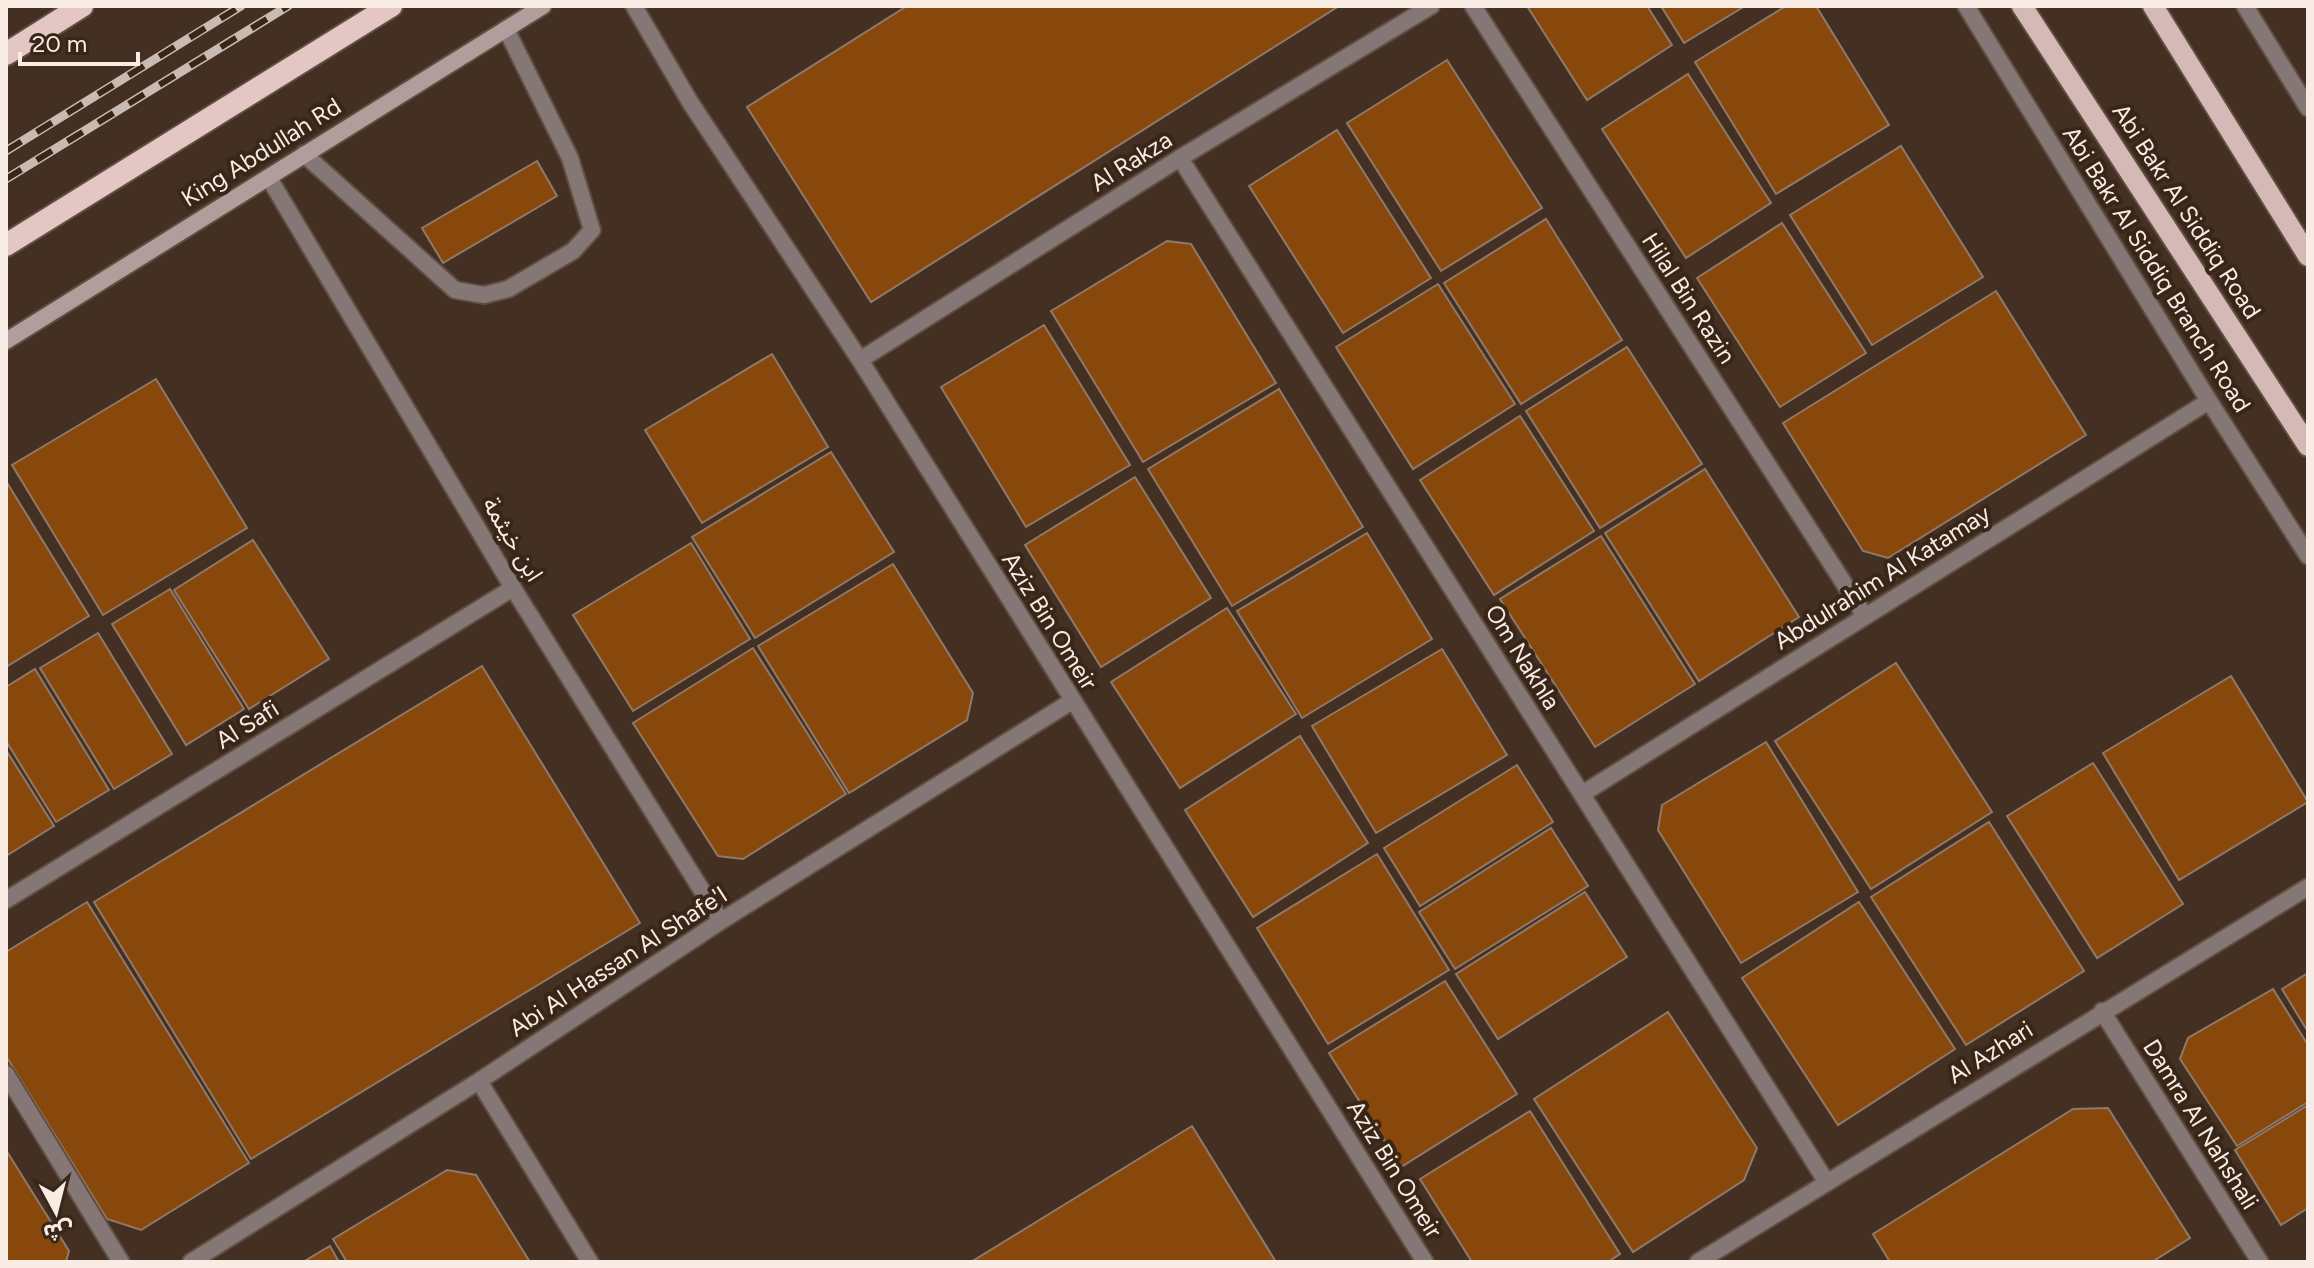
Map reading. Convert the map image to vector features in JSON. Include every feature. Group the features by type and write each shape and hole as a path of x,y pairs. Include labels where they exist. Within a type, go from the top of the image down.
{"highway":[{"path":"6,54 82,6"},
{"path":"6,245 391,6"}],"main road":[{"name":"King Abdullah Rd","path":"6,341 543,6"},
{"name":"Abi Bakr Al Siddiq Road","path":"2022,6 2308,446"},
{"path":"2153,6 2308,256"}],"street":[{"name":"Aziz Bin Omeir","path":"634,6 690,102 860,360 1425,1262"},
{"name":"Al Rakza","path":"860,360 1180,158 1431,6"},
{"name":"Hilal Bin Razin","path":"1473,6 1865,616"},
{"name":"Abi Bakr Al Siddiq Branch Road","path":"1966,6 2308,556"},
{"path":"2245,6 2308,108"},
{"path":"304,154 455,290 484,295 508,289 573,251 592,230 583,198 570,158 506,29"},
{"name":"Om Nakhla","path":"1180,158 1826,1181"},
{"name":"ابن خيثمة","path":"269,178 513,588 721,921"},
{"name":"Abdulrahim Al Katamay","path":"1582,794 2209,401"},
{"name":"Al Safi","path":"6,900 513,588"},
{"name":"Abi Al Hassan Al Shafe'I","path":"191,1262 479,1081 721,921 1072,701"},
{"name":"Al Azhari","path":"1698,1262 2308,887"},
{"name":"Damra Al Nahshali","path":"2102,1011 2260,1262"},
{"path":"6,1074 121,1262"},
{"path":"479,1081 590,1262"}],"building":[{"path":"907,6 1339,6 871,302 747,107"},
{"path":"1527,6 1647,6 1672,45 1587,100"},
{"path":"1661,6 1745,6 1684,43"},
{"path":"1786,6 1816,6 1889,125 1776,194 1695,62"},
{"path":"1447,60 1542,208 1441,271 1347,123"},
{"path":"1688,74 1771,203 1686,258 1602,129"},
{"path":"1337,130 1431,278 1343,333 1249,186"},
{"path":"1901,146 1983,277 1872,345 1790,215"},
{"path":"537,161 557,196 443,263 422,228"},
{"path":"1546,219 1622,340 1521,404 1444,283"},
{"path":"1782,223 1866,353 1780,407 1697,278"},
{"path":"1167,241 1191,244 1276,383 1143,462 1051,311"},
{"path":"1438,284 1515,404 1413,469 1336,347"},
{"path":"1996,291 2086,435 1888,558 1863,551 1783,423"},
{"path":"1044,325 1130,465 1026,527 941,387"},
{"path":"1627,347 1702,464 1600,528 1526,411"},
{"path":"772,354 828,447 702,523 645,430"},
{"path":"156,379 247,528 103,615 12,465"},
{"path":"1279,389 1363,527 1232,606 1148,469"},
{"path":"1520,416 1594,531 1494,595 1420,480"},
{"path":"831,452 894,552 755,638 692,537"},
{"path":"1705,469 1799,617 1699,681 1605,533"},
{"path":"1135,477 1211,598 1101,667 1025,545"},
{"path":"6,481 89,616 6,667"},
{"path":"1367,533 1432,639 1302,718 1237,611"},
{"path":"1601,536 1695,684 1595,747 1500,599"},
{"path":"253,540 329,659 249,709 174,590"},
{"path":"691,543 750,639 633,711 573,615"},
{"path":"893,564 973,693 967,720 849,793 758,646"},
{"path":"170,589 244,709 186,745 112,624"},
{"path":"1227,608 1296,714 1180,788 1111,682"},
{"path":"98,633 172,754 114,789 40,668"},
{"path":"753,648 846,794 743,859 718,856 633,723"},
{"path":"1442,649 1507,755 1376,833 1312,726"},
{"path":"1896,663 1992,812 1871,889 1775,741"},
{"path":"482,666 640,923 251,1159 94,902"},
{"path":"35,669 109,790 56,822 6,741 6,687"},
{"path":"2231,676 2308,802 2179,880 2103,753"},
{"path":"1300,736 1368,843 1253,917 1185,810"},
{"path":"1766,742 1858,892 1741,963 1658,830 1662,805"},
{"path":"6,750 54,826 6,856"},
{"path":"2093,763 2183,904 2097,958 2007,816"},
{"path":"1517,765 1553,822 1420,906 1384,848"},
{"path":"1989,822 2084,971 1966,1045 1871,897"},
{"path":"1551,828 1588,886 1455,969 1419,912"},
{"path":"1377,854 1449,970 1328,1044 1257,928"},
{"path":"1585,892 1627,957 1498,1039 1456,974"},
{"path":"87,902 249,1163 141,1230 107,1219 6,1056 6,952"},
{"path":"1859,902 1955,1049 1838,1125 1742,978"},
{"path":"2308,973 2308,1032 2282,989"},
{"path":"1445,981 1517,1094 1401,1167 1329,1053"},
{"path":"2273,989 2308,1045 2308,1102 2237,1146 2180,1059 2188,1038"},
{"path":"1668,1012 1757,1148 1744,1180 1633,1252 1534,1099"},
{"path":"2308,1105 2308,1208 2281,1225 2235,1150"},
{"path":"2108,1108 2190,1238 2152,1262 1890,1262 1873,1234 2073,1109"},
{"path":"1530,1111 1620,1254 1608,1262 1472,1262 1420,1179"},
{"path":"1192,1126 1276,1262 971,1262"},
{"path":"6,1150 69,1251 66,1262 6,1262"},
{"path":"447,1170 476,1175 530,1262 347,1262 333,1239"},
{"path":"330,1246 339,1262 303,1262"}],"railway":[{"path":"6,151 241,6"},
{"path":"6,179 288,6"}]}
